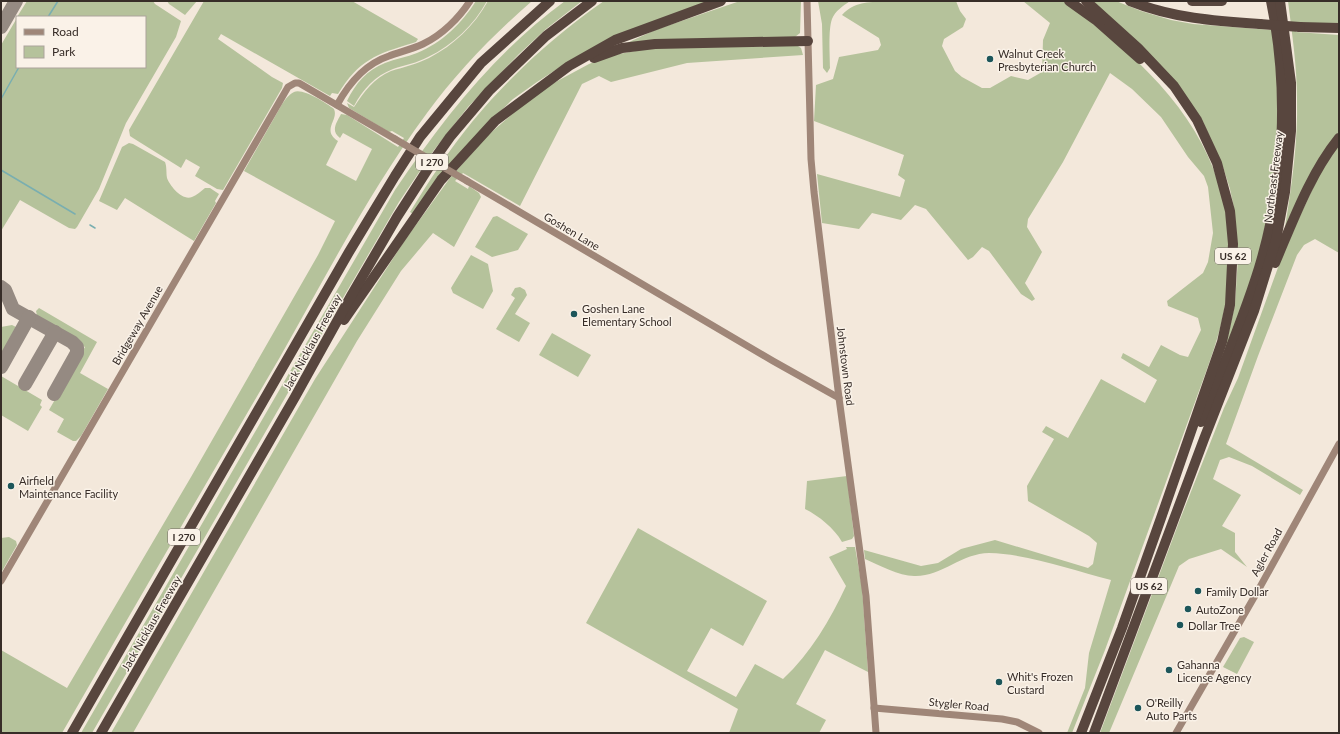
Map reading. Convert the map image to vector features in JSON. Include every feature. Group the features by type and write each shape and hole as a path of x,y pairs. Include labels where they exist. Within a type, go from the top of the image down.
{"highway":[{"name":"Jack Nicklaus Freeway","path":"72,733 349,252 420,137 481,63 550,1"},
{"name":"Jack Nicklaus Freeway","path":"101,733 351,296 397,217 433,161 450,137 489,92 542,40 592,1"},
{"path":"316,359 441,180 495,121 569,66 615,40 721,1"},
{"path":"1069,1 1097,21 1150,68 1174,86"},
{"path":"1086,1 1138,48 1174,86"},
{"path":"1130,1 1190,18 1300,27 1339,28"},
{"path":"1192,1 1222,1"},
{"path":"1161,518 1177,485 1246,306 1262,256 1274,205 1281,152 1282,103 1278,49 1270,1"},
{"name":"Northeast Freeway","path":"1094,733 1204,439 1254,311 1276,240 1285,192 1291,131 1291,83 1280,1"},
{"path":"569,66 622,48 655,44 808,41"},
{"name":"US 62","path":"1081,733 1122,628 1227,324 1232,289 1233,244 1230,211 1217,163 1196,120 1174,86"},
{"path":"1254,311 1309,186 1328,153 1339,138"}],"street":[{"path":"337,105 345,90 371,64 388,56 425,43 462,14 470,1"},
{"name":"Johnstown Road","path":"807,1 811,159 839,398 866,596 876,733"},
{"name":"Goshen Lane","path":"295,83 303,85 773,361 839,398"},
{"name":"Bridgeway Avenue","path":"1,581 277,104 288,87 295,83"},
{"name":"Agler Road","path":"1176,733 1339,444"},
{"name":"Stygler Road","path":"874,708 1002,719 1017,722 1039,733"}],"green space":[{"path":"27,1 153,1 155,4 181,21 176,37 126,123 99,189 75,229 69,228 20,200 1,231 1,45 16,20 16,68 146,68 146,16 18,16"},
{"path":"167,1 197,1 185,15"},
{"path":"204,1 352,1 418,39 416,42 389,51 370,60 353,73 338,94 332,93 330,96 221,34 218,39 283,83 282,88 223,190 217,189 195,176 200,167 186,159 181,168 130,136 129,130"},
{"path":"476,1 487,1 476,18 462,34 446,47 424,59 393,69 381,75 375,79 361,94 354,106 347,101 362,78 379,66 426,49 451,32"},
{"path":"488,1 532,1 490,40 463,68 427,113 387,172 350,232 280,357 62,733 1,733 1,650 67,688 191,477 318,255 335,221 244,171 283,102 292,93 298,91 309,94 334,109 335,113 331,133 338,141 326,165 356,181 372,149 343,133 340,138 337,135 335,132 335,126 341,114 347,115 398,147 404,138 392,131 389,132 349,108 347,103 354,107 379,77 391,71 424,60 447,47 470,27"},
{"path":"565,1 582,1 546,29 519,54 468,107 434,150 399,202 92,733 81,733 395,190 451,112 493,64 540,21"},
{"path":"604,1 711,1 574,58 537,82 513,99 485,126 413,214 410,212 447,155 502,88 551,42"},
{"path":"740,1 801,1 800,33 795,37 627,43 655,30"},
{"path":"818,1 850,1 837,11 832,19 830,36 830,68 827,73 823,68 822,24"},
{"path":"885,1 956,1 960,11 966,19 963,27 944,39 942,46 955,71 962,77 982,88 990,88 1011,76 1028,80 1042,72 1043,40 1050,23 1023,1 1062,1 1067,3 1126,51 1151,75 1173,101 1192,127 1207,155 1219,184 1226,215 1229,248 1228,284 1220,328 1211,359 1105,650 1072,733 1067,733 1085,688 1089,653 1111,580 1035,559 989,553 970,557 933,573 908,576 889,570 865,559 864,550 921,566 938,563 961,549 995,540 1088,568 1093,564 1097,543 1089,536 1028,501 1027,486 1054,439 1042,432 1046,426 1068,438 1101,379 1145,403 1157,380 1121,358 1123,353 1149,367 1161,345 1180,355 1188,357 1201,330 1198,318 1168,306 1167,301 1203,273 1208,262 1213,233 1208,187 1204,176 1188,157 1161,117 1132,89 1110,73 1063,162 1028,219 1027,227 1042,252 1025,283 1035,299 1032,301 1021,294 989,251 982,247 973,257 968,260 926,209 915,205 901,220 872,213 859,229 822,223 817,174 900,197 905,180 898,175 904,155 814,121 816,85 833,79 839,57 878,50 881,45 879,38 842,15 847,10 857,5"},
{"path":"1093,1 1116,1 1141,11 1171,20 1193,24 1273,30 1279,96 1274,183 1259,256 1222,363 1235,304 1238,258 1234,208 1223,167 1203,122"},
{"path":"1288,1 1339,1 1339,25 1294,22 1296,32 1339,35 1339,134 1287,227 1285,227 1297,131 1297,87"},
{"path":"798,46 801,48 803,55 687,63 611,82 599,76 582,84 520,206 463,173 455,181 468,189 469,186 479,193 481,197 454,247 433,233 401,271 357,341 133,733 111,733 315,379 405,240 450,178 486,137 518,109 550,85 589,64 608,56 657,47"},
{"path":"129,143 165,162 167,178 180,195 188,198 192,197 205,188 210,188 219,194 215,201 216,203 194,241 125,198 117,210 99,201 122,147"},
{"path":"1339,143 1339,253 1315,239 1304,245 1297,255 1226,444 1303,490 1300,495 1252,466 1229,457 1220,460 1213,479 1241,495 1222,526 1235,533 1235,552 1247,567 1221,549 1189,559 1179,566 1109,733 1100,733 1179,522 1224,408 1238,378 1280,262 1323,167"},
{"path":"497,216 528,234 518,250 492,257 475,247 493,217"},
{"path":"471,255 488,264 493,291 483,309 453,293 451,288"},
{"path":"520,287 525,290 527,295 515,314 530,323 519,342 496,329 515,298 511,295 515,288"},
{"path":"39,308 97,342 80,373 108,389 81,436 76,441 73,441 57,432 64,419 49,410 85,347 38,320 36,311"},
{"path":"12,325 16,327 17,333 1,362 1,327"},
{"path":"552,333 591,355 578,377 539,355"},
{"path":"1,376 42,400 40,405 42,407 28,431 1,415"},
{"path":"847,476 854,536 852,539 842,542 826,523 805,509 807,481"},
{"path":"638,528 767,601 743,646 711,628 687,671 736,697 755,664 783,679 811,647 826,624 846,586 829,557 847,549 846,547 855,547 862,587 868,672 825,650 796,704 826,720 819,733 729,733 738,709 586,623"},
{"path":"9,537 16,541 17,545 1,573 1,538"},
{"path":"1244,637 1254,642 1237,674 1223,667 1240,638"}],"waterway":[{"path":"49,16 58,1"},
{"path":"1,99 18,68"},
{"path":"1,170 75,214"},
{"path":"90,225 95,228"}],"taxiway":[{"path":"1,27 16,1"},
{"path":"1,287 5,290 13,309 72,342 77,347 77,353 54,394"},
{"path":"1,367 29,317"},
{"path":"25,384 55,332"}],"place":[{"name":"Walnut Creek Presbyterian Church","path":"990,59"},
{"name":"Goshen Lane Elementary School","path":"574,314"},
{"name":"Airfield Maintenance Facility","path":"11,486"},
{"name":"Family Dollar","path":"1198,591"},
{"name":"AutoZone","path":"1188,609"},
{"name":"Dollar Tree","path":"1180,625"},
{"name":"Gahanna License Agency","path":"1169,670"},
{"name":"Whit's Frozen Custard","path":"999,682"},
{"name":"O'Reilly Auto Parts","path":"1138,708"}]}
